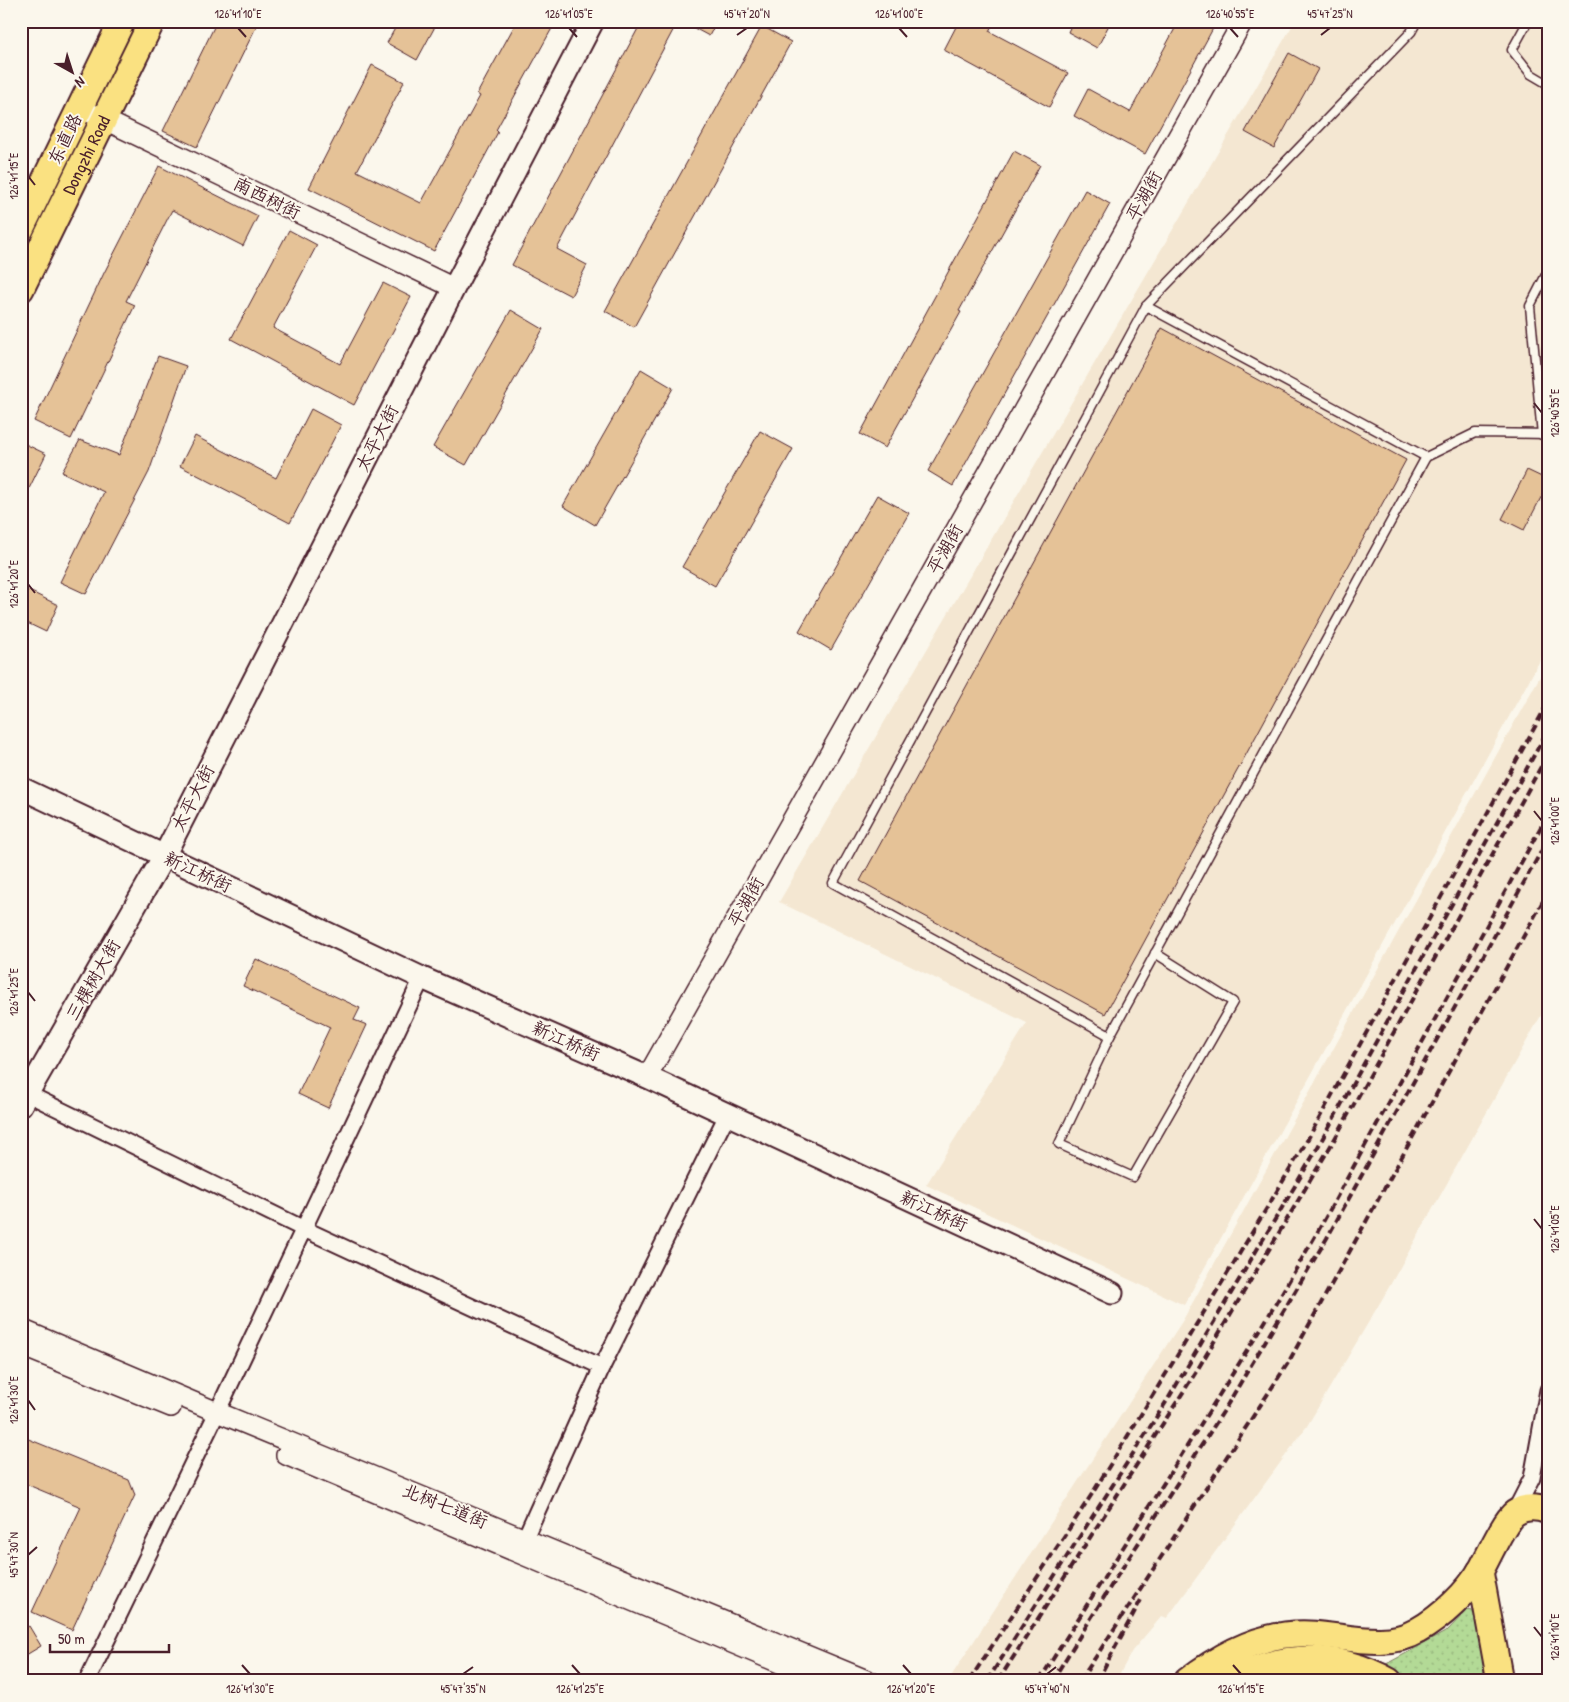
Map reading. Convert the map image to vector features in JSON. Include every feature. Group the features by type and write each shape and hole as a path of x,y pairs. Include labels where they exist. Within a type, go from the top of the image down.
{"highway":[{"name":"东直路","path":"21,229 122,21"},
{"name":"Dongzhi Road","path":"21,289 152,21"},
{"path":"1187,1681 1220,1657 1274,1637 1308,1634 1387,1640 1415,1633 1443,1614 1458,1598 1480,1571 1514,1514 1527,1507 1548,1510"},
{"path":"1480,1571 1500,1681"},
{"path":"1226,1681 1247,1670 1270,1663 1318,1659 1361,1668 1389,1681"},
{"path":"1281,1681 1296,1679 1331,1681"}],"main road":[{"name":"太平大街","path":"164,856 454,288 593,21"},
{"name":"新江桥街","path":"21,788 422,978 647,1077 1112,1293"},
{"name":"三棵树大街","path":"24,1100 164,856"}],"street":[{"name":"平湖街","path":"647,1077 1243,21"},
{"name":"南西树街","path":"80,108 454,288"},
{"path":"87,1681 214,1418 422,978"},
{"path":"24,1100 602,1367"},
{"path":"525,1538 602,1367 727,1115"},
{"name":"北树七道街","path":"21,1329 214,1418 822,1681"},
{"name":"北树七道街","path":"21,1346 525,1538 869,1681"},
{"path":"1514,1514 1532,1478 1548,1390"}],"lane":[{"path":"1110,1036 833,883 1146,306 1411,32 1417,21"},
{"path":"1528,21 1512,50 1531,74 1548,84"},
{"path":"1155,953 1233,1002 1133,1177 1059,1144 1110,1036 1155,953 1426,457 1475,433 1545,434 1530,306 1548,272"},
{"path":"1146,306 1426,457"}],"shaded area":[{"path":"1295,21 1548,21 1548,646 1184,1305 926,1185 1027,1023 779,902"},
{"path":"1548,662 1548,1003 1384,1296 1307,1426 1167,1618 1162,1616 1132,1651 1116,1681 948,1681 1183,1320"}],"green space":[{"path":"1467,1610 1478,1612 1485,1681 1355,1681 1447,1631"}],"building":[{"path":"217,21 259,21 197,147 163,131"},
{"path":"399,21 438,21 417,60 387,43"},
{"path":"517,21 556,21 496,130 498,132 434,251 309,188 372,65 404,82 357,171 421,203 480,96 477,94"},
{"path":"642,21 678,21 557,249 587,265 571,296 512,265"},
{"path":"681,21 717,21 709,36"},
{"path":"959,21 995,21 989,31 1068,73 1049,107 944,50"},
{"path":"1073,21 1111,21 1097,48 1068,32"},
{"path":"1179,21 1217,21 1145,154 1074,116 1088,89 1130,112"},
{"path":"762,26 791,42 634,327 605,311"},
{"path":"1289,53 1318,69 1274,148 1245,132"},
{"path":"1014,151 1040,165 885,448 860,434"},
{"path":"159,166 258,216 243,246 172,210 126,301 135,305 71,439 34,421 104,273"},
{"path":"1085,190 1110,204 953,486 928,471"},
{"path":"289,230 317,245 273,328 340,364 383,283 411,297 354,405 231,339"},
{"path":"511,310 543,329 466,465 433,447"},
{"path":"1162,328 1406,460 1105,1014 860,881"},
{"path":"158,356 186,366 149,472 86,594 60,582 104,492 62,472 80,440 119,455"},
{"path":"641,369 673,388 595,525 563,506"},
{"path":"311,409 341,425 290,523 180,466 195,436 276,478"},
{"path":"760,431 793,449 715,586 682,567"},
{"path":"21,442 46,454 21,505"},
{"path":"1527,470 1548,480 1548,484 1524,530 1502,519"},
{"path":"877,495 909,513 831,650 799,631"},
{"path":"21,587 58,605 46,632 21,620"},
{"path":"256,959 360,1008 354,1020 367,1025 328,1108 298,1094 330,1027 243,986"},
{"path":"21,1436 129,1480 135,1495 72,1630 32,1612 81,1507 21,1482"},
{"path":"29,1626 41,1646 21,1658 21,1631"}],"railway":[{"path":"969,1681 1092,1494 1304,1146 1548,703"},
{"path":"987,1681 1168,1399 1314,1154 1548,730"},
{"path":"998,1681 1196,1372 1333,1142 1548,754"},
{"path":"1039,1681 1262,1327 1317,1233 1548,814"},
{"path":"1052,1681 1223,1412 1327,1238 1548,839"},
{"path":"1080,1681 1288,1363 1548,892"},
{"path":"1097,1681 1142,1598"}]}
